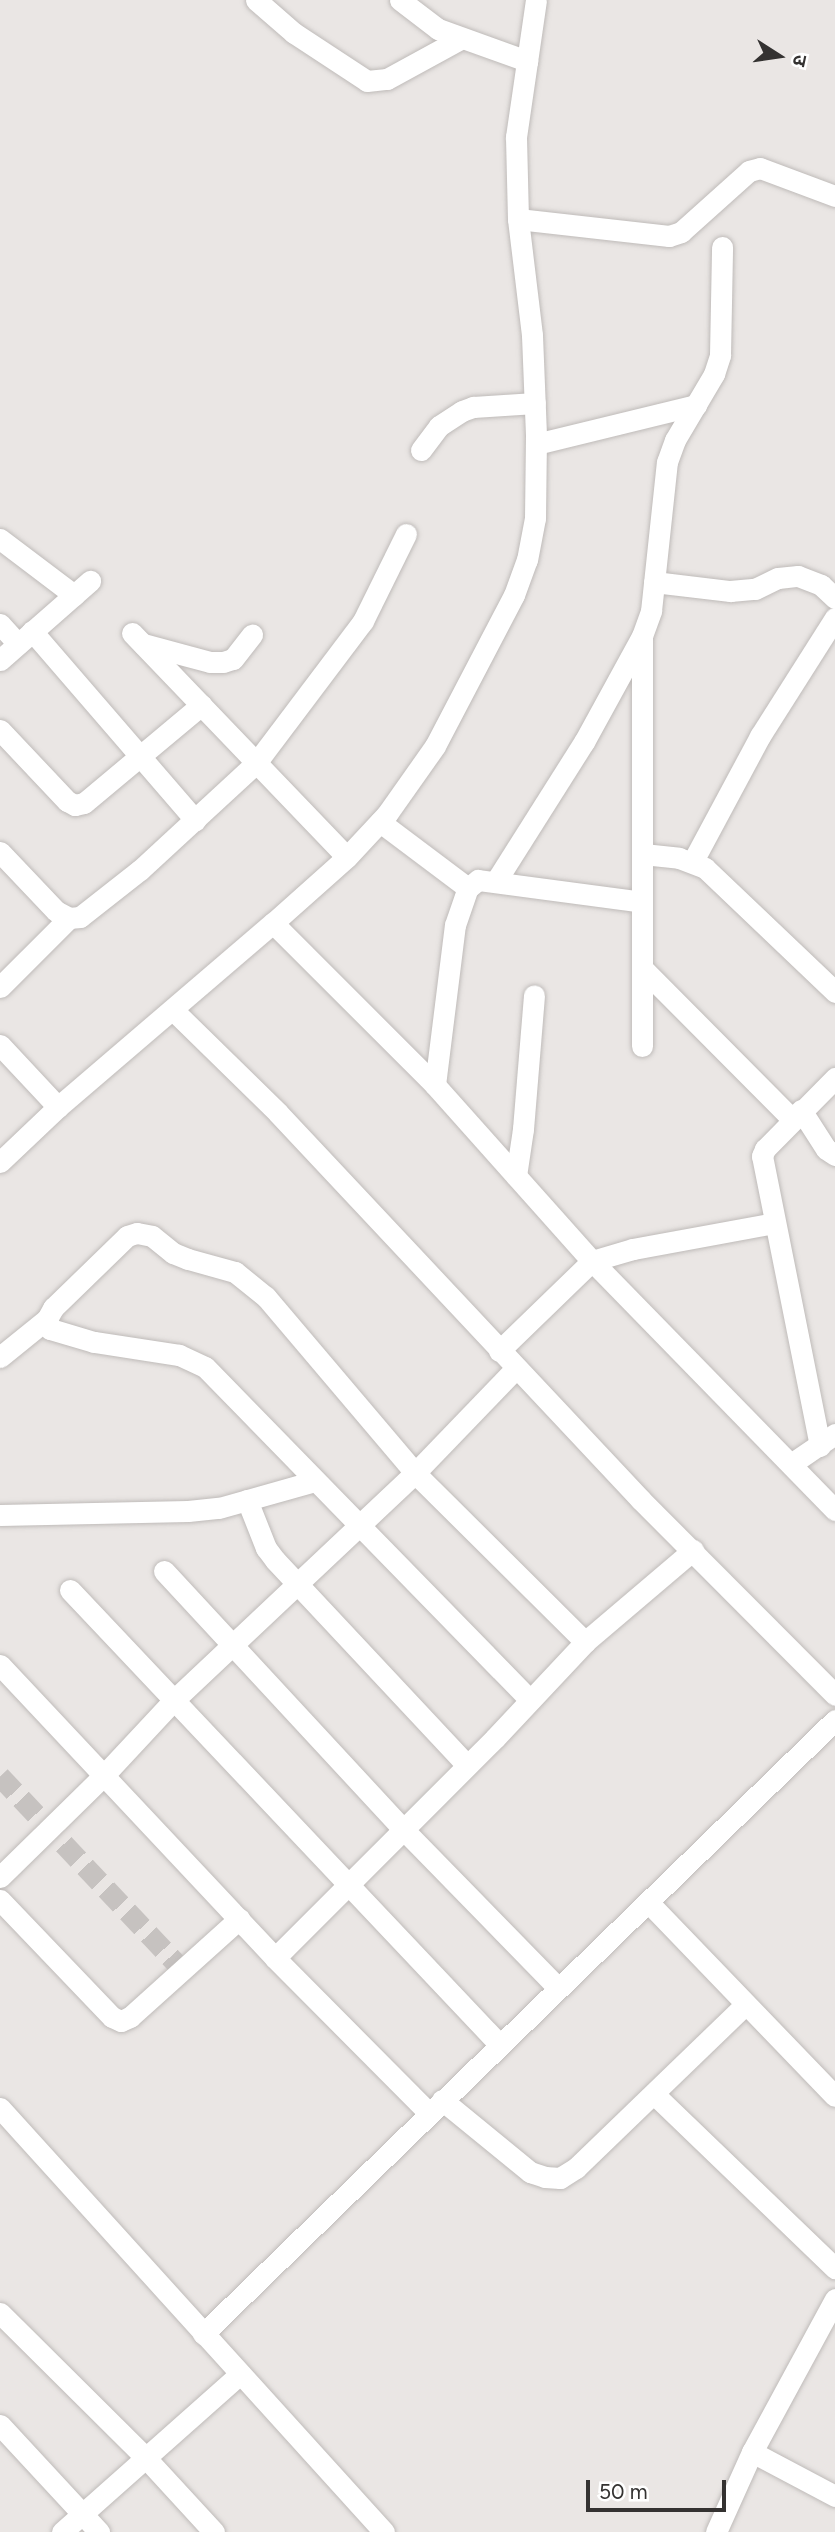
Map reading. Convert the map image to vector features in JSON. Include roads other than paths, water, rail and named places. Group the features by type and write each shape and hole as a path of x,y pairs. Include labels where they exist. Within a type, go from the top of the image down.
{"street":[{"path":"256,0 294,33 368,81 387,79 462,38"},
{"path":"400,0 438,29 527,61"},
{"path":"0,1162 58,1107 347,857 380,822 435,746 514,595 527,560 534,518 536,444 532,335 518,219 516,137 536,0"},
{"path":"518,219 669,236 681,232 748,171 760,169 835,196"},
{"path":"496,881 584,742 642,636 651,611 667,462 675,440 714,374 720,355 722,247"},
{"path":"421,450 439,426 462,411 473,407 535,403"},
{"path":"536,444 696,405"},
{"path":"0,852 56,911 69,918 80,917 140,870 256,763 363,621 406,534"},
{"path":"0,539 74,595"},
{"path":"654,582 730,591 755,589 778,578 798,576 821,585 835,597"},
{"path":"0,660 90,581"},
{"path":"693,861 760,736 835,618"},
{"path":"0,624 25,638 141,755 195,820"},
{"path":"252,635 233,659 223,662 210,662 137,638 347,857"},
{"path":"642,636 642,1046"},
{"path":"0,730 66,801 75,805 84,803 201,705"},
{"path":"380,822 468,888"},
{"path":"643,854 693,861 705,868 835,992"},
{"path":"435,1085 455,925 468,888 478,880 496,881 642,902"},
{"path":"0,987 69,918"},
{"path":"273,923 435,1085 592,1261 835,1510"},
{"path":"643,969 797,1114 826,1149 835,1155"},
{"path":"516,1176 523,1129 534,995"},
{"path":"173,1010 278,1113 640,1500 693,1550 835,1695"},
{"path":"0,1045 58,1107"},
{"path":"791,1464 827,1440 774,1223 762,1156 765,1149 797,1114 835,1078"},
{"path":"499,1351 592,1261 634,1249 774,1223"},
{"path":"0,1357 47,1319 53,1308 127,1236 137,1233 152,1236 173,1253 235,1272 266,1297 415,1474 585,1642"},
{"path":"47,1319 50,1329 64,1335 179,1355 205,1367 530,1700"},
{"path":"0,1877 104,1775 174,1700 415,1474 516,1368"},
{"path":"0,1515 188,1511 247,1500 315,1481"},
{"path":"247,1500 266,1548 466,1764"},
{"path":"275,1958 585,1642 693,1550"},
{"path":"164,1571 402,1828 557,1987"},
{"path":"70,1590 499,2044"},
{"path":"0,1665 275,1958 436,2106 530,2172 560,2178 576,2168 655,2095 745,2005"},
{"path":"203,2334 557,1987 830,1735"},
{"path":"0,1900 112,2017 121,2021 130,2017 239,1919"},
{"path":"648,1902 835,2096"},
{"path":"655,2095 835,2269"},
{"path":"0,2108 382,2531"},
{"path":"716,2532 752,2452 835,2299"},
{"path":"2,2320 145,2458 214,2532"},
{"path":"62,2532 240,2374"},
{"path":"0,2425 99,2532"},
{"path":"752,2452 835,2496"}],"tunnel":[{"path":"0,1776 182,1969"}]}
